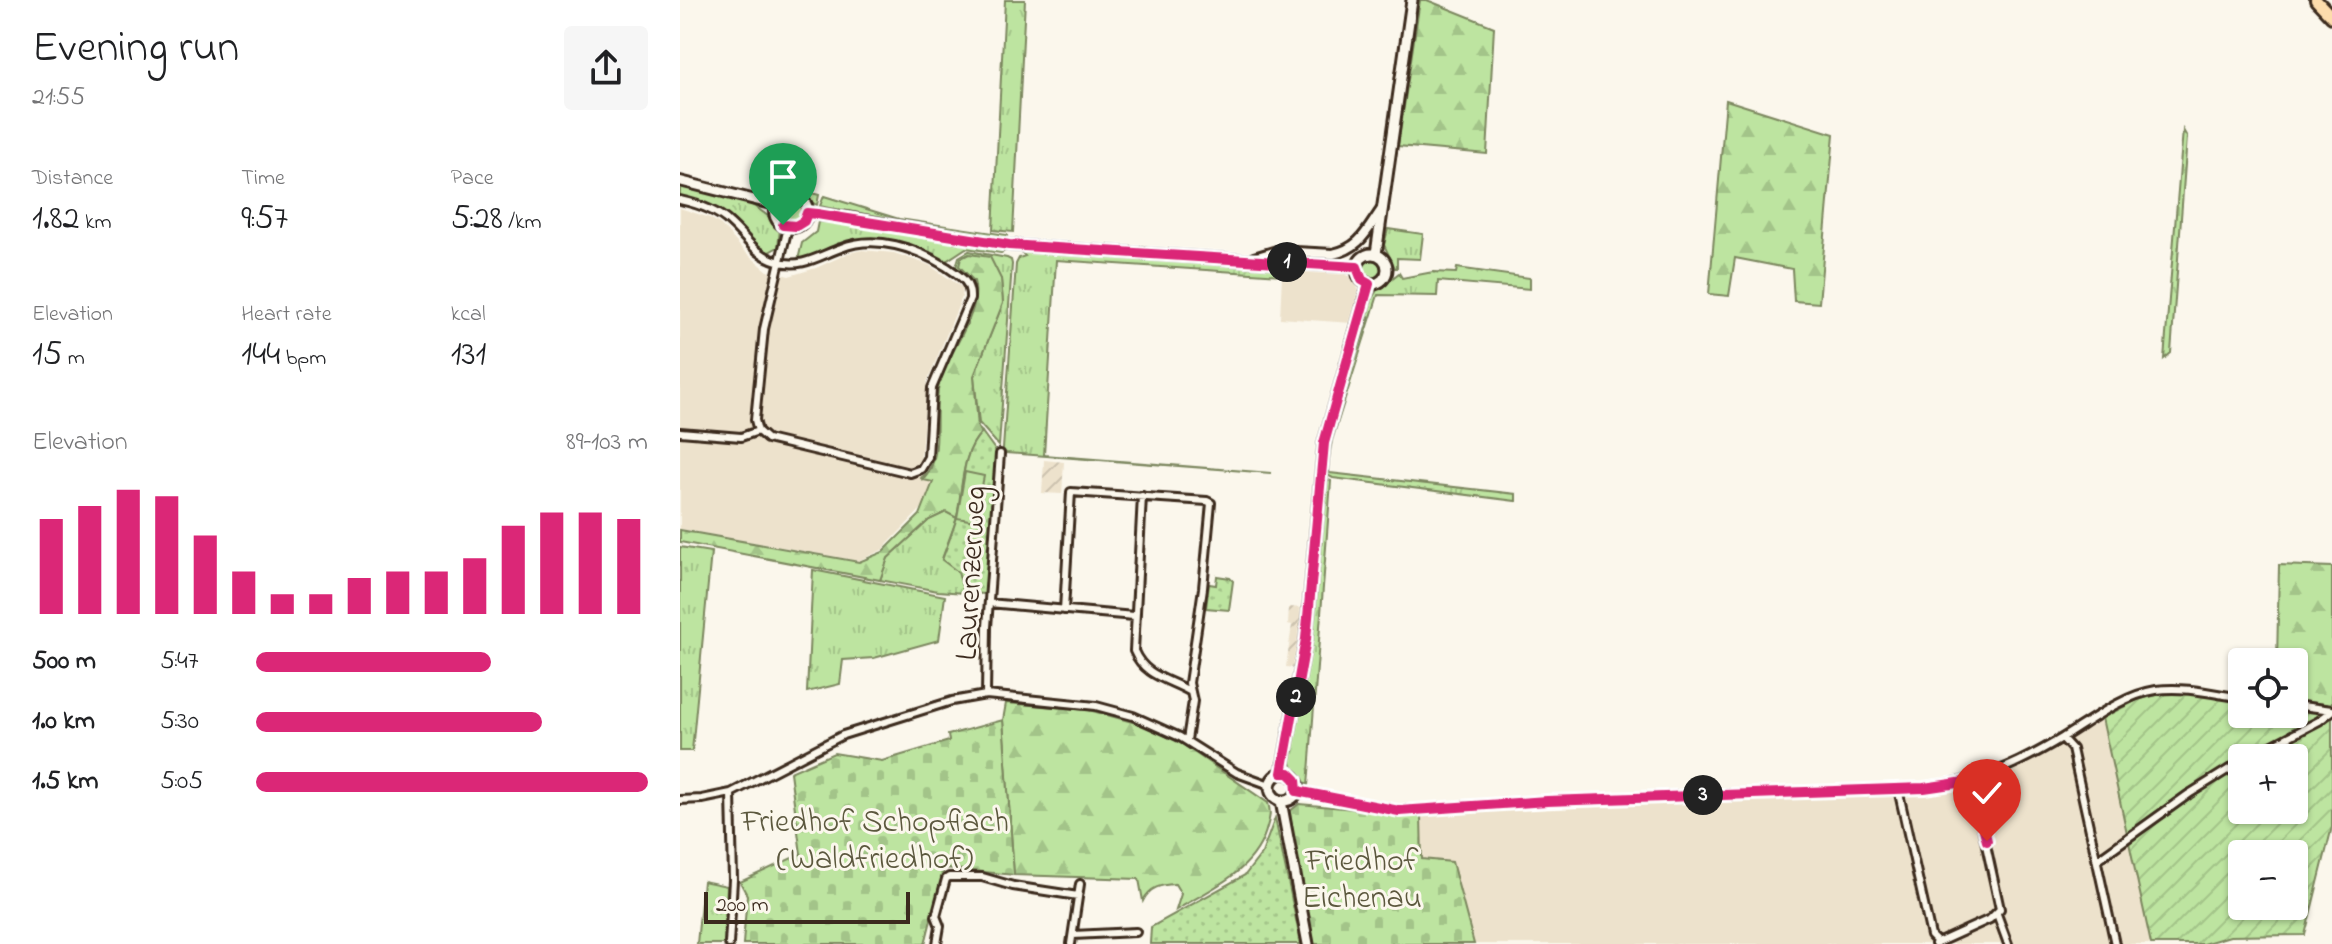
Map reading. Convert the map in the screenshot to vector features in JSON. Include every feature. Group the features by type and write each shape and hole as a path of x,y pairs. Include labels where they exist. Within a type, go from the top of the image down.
{"main road":[{"path":"1376,254 1412,0"},
{"path":"2316,0 2332,17"},
{"path":"1376,254 1384,260 1387,273 1381,282 1369,284 1362,280 1357,267 1364,257 1376,254"},
{"path":"1282,773 1306,639 1324,443 1369,284"},
{"path":"1282,773 1289,773 1296,780 1297,791 1290,799 1281,801 1273,796 1270,785 1273,778 1282,773"},
{"path":"1281,801 1308,944"}],"street":[{"path":"680,181 775,205"},
{"path":"797,195 805,202 807,213 800,224 788,227 777,219 775,205 782,197 797,195"},
{"path":"680,200 718,213 760,255 780,262 805,263 857,243 892,245 925,254 964,278 970,287 970,299 932,388 928,457 921,469 913,473 898,470 767,439 758,431 755,420 761,348 780,262 788,227"},
{"path":"1245,260 1277,251 1342,252 1364,238 1384,206"},
{"path":"807,213 1009,245 1357,267"},
{"path":"680,432 741,437 758,431"},
{"name":"Laurenzerweg","path":"986,695 1000,454"},
{"path":"1064,610 1071,492 1211,503 1189,683 1193,701 1187,740"},
{"path":"1142,496 1134,651 1141,664 1171,684 1191,692"},
{"path":"989,603 1134,616"},
{"path":"1297,791 1399,811 1547,801 1898,789 1972,781 2012,766 2065,740 2109,709 2154,690 2187,689 2228,696"},
{"path":"680,800 731,793 843,735 952,701 986,695 1062,701 1112,709 1150,722 1187,740 1237,773 1270,785"},
{"path":"2308,707 2332,711"},
{"path":"2275,744 2332,711"},
{"path":"2065,740 2072,749 2115,944"},
{"path":"2097,860 2228,770"},
{"path":"1972,781 1999,901 1997,914 2008,944"},
{"path":"1898,789 1931,936 1936,943 1997,914"},
{"path":"729,944 733,880 731,793"},
{"path":"937,944 940,926 936,916 949,877 982,877 1013,886 1078,896"},
{"path":"1071,944 1080,884"},
{"path":"1073,935 1136,932"}],"shaded area":[{"path":"680,208 721,225 744,251 768,271 789,276 862,250 894,253 929,265 963,288 927,382 920,464 923,480 933,482 924,506 882,550 858,561 680,529"},
{"path":"1287,271 1345,274 1353,278 1360,293 1352,323 1280,318 1282,275"},
{"path":"1044,460 1064,462 1062,494 1042,493"},
{"path":"1289,607 1303,608 1295,668 1286,667 1292,625 1288,624"},
{"path":"2102,718 2151,944 1474,944 1452,862 1422,859 1421,815 1925,792 2001,775 2058,746"}],"green space":[{"path":"1005,0 1025,0 1013,232 993,230"},
{"path":"1420,0 1494,27 1487,154 1398,146"},
{"path":"1726,100 1834,134 1819,303 1794,301 1792,269 1735,258 1729,296 1709,294"},
{"path":"2183,130 2187,137 2171,353 2164,359"},
{"path":"765,180 819,195 817,205 794,192 761,194"},
{"path":"680,185 722,194 759,209 780,229 778,247 769,252 762,250 722,212 680,197"},
{"path":"824,196 899,219 1007,235 1007,240 887,221 820,206"},
{"path":"791,199 799,203 803,211 799,219 791,223 783,219 779,211 783,203"},
{"path":"836,221 1005,248 1005,251 966,248 946,261 898,242 873,238 847,242 798,260 802,243 816,232 818,222"},
{"path":"1388,229 1423,234 1420,259 1397,258 1395,268 1384,245"},
{"path":"1019,250 1285,269 1287,271 1282,275 1056,260 1044,455 1271,473 1006,453 1003,449 1016,264 1019,258 1025,256"},
{"path":"969,251 1007,258 1012,264 999,446 979,423 974,376 1003,303 1001,279 964,271 974,281 976,299 939,384 932,464 930,467 938,385 974,301 973,283 956,267 959,257"},
{"path":"969,254 990,257 1001,279 1003,303 974,376 978,428 982,432 966,461 957,518 946,512 929,520 888,558 880,580 680,542 680,530 859,562 883,552 920,515 933,482 923,480 930,470 936,447 939,384 973,306 974,281 959,266 961,258"},
{"path":"1373,257 1384,264 1385,269 1378,280 1373,281 1362,274 1361,269 1368,258"},
{"path":"1457,268 1530,278 1530,289 1438,281 1437,296 1378,295 1332,440 1327,468 1330,473 1516,494 1516,501 1333,478 1325,474 1331,432 1369,317 1371,300 1377,290 1399,273 1402,278 1433,272 1456,273"},
{"path":"982,432 998,454 986,594 964,593 958,572 942,560 957,517 966,461"},
{"path":"965,472 984,476 975,521 957,518"},
{"path":"1325,479 1331,481 1308,786 1294,771 1290,760 1309,654"},
{"path":"946,512 957,518 942,559 958,571 964,593 880,580 888,558 929,520"},
{"path":"680,547 711,552 692,751 680,751"},
{"path":"2279,565 2332,567 2332,707 2308,704 2308,648 2277,648"},
{"path":"813,570 945,596 939,640 874,658 843,660 840,684 807,692"},
{"path":"1217,576 1233,581 1229,610 1206,608 1209,584 1216,585"},
{"path":"2161,694 2228,699 2228,728 2308,728 2308,709 2332,712 2332,827 2305,935 2230,936 2203,944 2151,944 2102,718 2137,700"},
{"path":"1006,703 1089,710 1147,726 1182,744 1268,803 1269,817 1261,842 1243,867 1231,877 1176,910 1181,894 1175,884 1156,888 1143,901 1139,879 1014,875 1003,720"},
{"name":"Friedhof Schopflach (Waldfriedhof)","path":"1003,720 1014,875 944,868 925,944 743,944 747,895 740,882 801,854 790,772 834,753 882,761 949,741 948,735"},
{"name":"Friedhof Eichenau","path":"1299,804 1421,815 1422,859 1452,862 1474,944 1314,944 1293,850 1290,811"},
{"path":"1275,818 1301,944 1150,944 1151,927 1245,875 1262,853"},
{"path":"703,881 727,886 724,944 697,944"}],"route":[{"path":"783,225 796,226 804,221 807,213 1009,245 1357,267 1359,276 1369,284 1324,443 1306,639 1282,773 1293,776 1298,784 1297,791 1399,811 1547,801 1924,788 1972,781 1987,841"}]}
